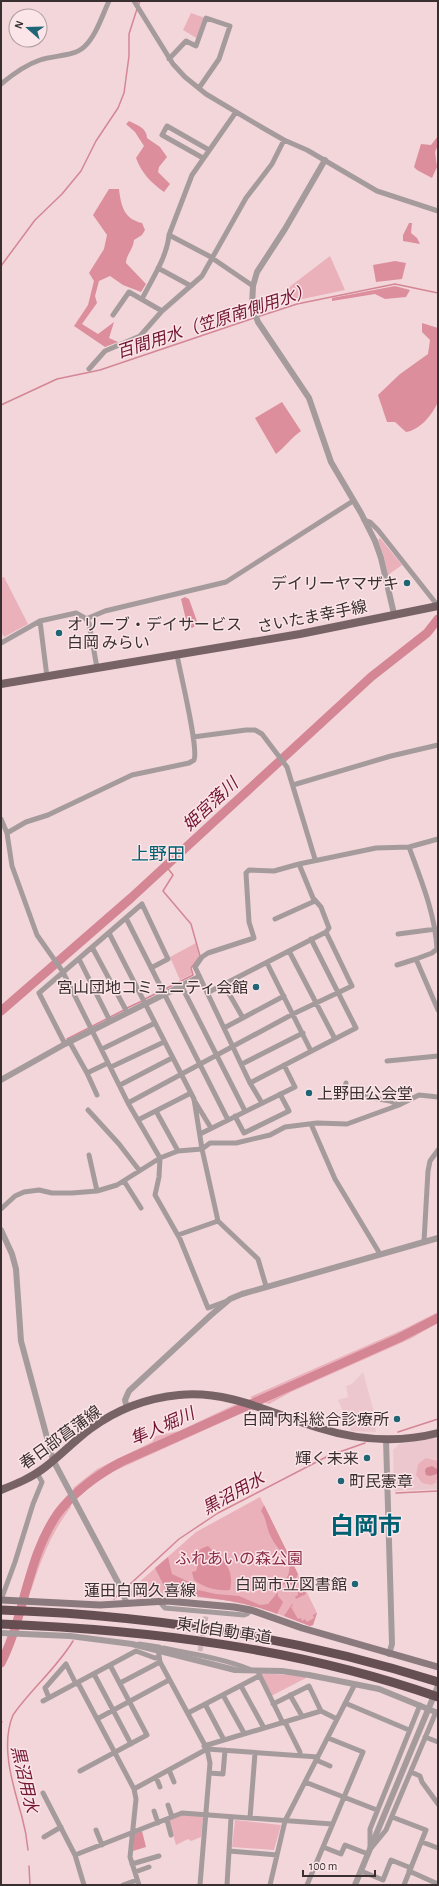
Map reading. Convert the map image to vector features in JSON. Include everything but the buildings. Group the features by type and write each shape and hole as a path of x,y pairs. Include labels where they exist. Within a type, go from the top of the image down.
{"highway":[{"name":"東北自動車道","path":"2,1610 146,1620 251,1635 341,1654 438,1682"},
{"name":"東北自動車道","path":"1,1624 32,1630 162,1636 258,1650 347,1670 438,1697"}],"main road":[{"name":"さいたま幸手線","path":"2,683 300,634 437,606"},
{"name":"春日部菖蒲線","path":"1,1490 37,1473 90,1429 127,1408 146,1401 181,1395 215,1395 244,1401 318,1428 376,1439 428,1436 438,1433"},
{"name":"蓮田白岡久喜線","path":"2,1600 100,1605 159,1601 221,1605 251,1610 302,1628 438,1668"}],"street":[{"path":"1,84 26,65 41,59 77,52 83,48 93,36 109,1"},
{"path":"134,1 169,59 185,77 199,88 284,140 307,150 377,191 438,211"},
{"path":"169,59 186,41 196,46 206,18 230,26 219,59 199,88"},
{"path":"142,299 168,245 169,234 192,175 236,112"},
{"path":"203,158 162,135 167,126 209,150"},
{"path":"89,368 105,352 140,336 162,311 202,276 213,259 246,198 272,164 284,140"},
{"path":"325,160 285,229 257,272 253,286 252,306 258,322 309,398 331,462 364,520 381,558 394,614"},
{"path":"169,234 213,259 253,286"},
{"path":"158,268 191,286"},
{"path":"113,315 129,292 162,311"},
{"path":"86,619 105,611 226,582 353,501"},
{"path":"364,520 370,522 378,530 437,606"},
{"path":"1,643 40,621 76,613 86,619 88,623 97,668"},
{"path":"40,621 47,676"},
{"path":"7,833 26,822 48,815 132,775 189,763 194,760 196,756 193,737 177,655"},
{"path":"193,737 255,730 262,734 287,767 315,860"},
{"path":"293,785 391,756 438,745"},
{"path":"1,819 7,833 12,866 37,935 62,971 128,1103 160,1158 156,1195 178,1235 208,1308 266,1286 438,1238"},
{"path":"262,1103 250,1082 199,977 196,967 202,958 226,946 254,938 249,922 246,873 249,870 274,871 315,860 376,848 409,847 438,838"},
{"path":"397,965 432,953 437,949 436,929 427,897 409,847"},
{"path":"207,993 326,932 329,928 321,907 312,898 300,864"},
{"path":"275,919 316,901"},
{"path":"97,1095 87,1073 39,994 62,971 79,959 142,904 168,959 151,968"},
{"path":"126,918 228,1120"},
{"path":"398,934 436,929"},
{"path":"128,1103 294,1014 352,986 326,932"},
{"path":"109,933 172,1058 211,1128"},
{"path":"250,1082 356,1028 311,939"},
{"path":"92,947 127,1012"},
{"path":"289,951 335,1039"},
{"path":"79,959 110,1021"},
{"path":"416,959 438,1010"},
{"path":"267,963 294,1014 311,1051"},
{"path":"1,1080 67,1042 199,977"},
{"path":"224,984 243,1018"},
{"path":"181,985 245,1112"},
{"path":"224,1028 284,996"},
{"path":"102,1050 155,1023"},
{"path":"242,1064 303,1033"},
{"path":"87,1073 164,1042"},
{"path":"387,1061 438,1056"},
{"path":"120,1085 172,1058"},
{"path":"200,1134 295,1087 284,1065"},
{"path":"346,1083 344,1093 390,1101 398,1105"},
{"path":"138,1120 191,1093"},
{"path":"235,1116 244,1133 289,1111 280,1094"},
{"path":"1,1209 14,1196 24,1192 39,1190 52,1194 72,1194 97,1191 117,1185 160,1158 178,1151 202,1149 210,1143 236,1143 270,1134 285,1127 311,1124 347,1124 398,1105 419,1094 438,1097"},
{"path":"194,1099 202,1149 218,1221 258,1259 266,1286"},
{"path":"88,1110 119,1144 139,1170"},
{"path":"156,1111 178,1151"},
{"path":"311,1124 335,1179 380,1254"},
{"path":"424,1241 428,1171 430,1161 438,1150"},
{"path":"89,1155 97,1191"},
{"path":"124,1181 141,1208"},
{"path":"178,1235 218,1221"},
{"path":"1,1230 12,1254 16,1269 21,1341 53,1460 121,1588 127,1604"},
{"path":"127,1408 125,1400 129,1391 211,1315 232,1299"},
{"path":"386,1439 392,1644 390,1654"},
{"path":"2,1600 33,1504 42,1482 37,1473"},
{"path":"159,1601 165,1608 206,1613 244,1615 251,1610"},
{"path":"1,1633 32,1630 132,1644 159,1655 199,1653 259,1673 308,1675 379,1689 437,1713 425,1737 386,1830 369,1852"},
{"path":"43,1701 136,1651 235,1670 251,1670"},
{"path":"159,1655 169,1680 206,1747 210,1763 200,1885"},
{"path":"120,1683 159,1655"},
{"path":"50,1698 45,1688 66,1664 134,1790 136,1799 130,1857 138,1883 123,1885"},
{"path":"80,1771 147,1735 110,1665"},
{"path":"188,1713 241,1686 259,1673"},
{"path":"259,1673 273,1704 300,1752 300,1755"},
{"path":"94,1674 131,1744"},
{"path":"97,1719 169,1680"},
{"path":"270,1885 285,1821 354,1684"},
{"path":"241,1686 264,1728"},
{"path":"273,1704 309,1686 321,1711 337,1719"},
{"path":"355,1885 438,1686"},
{"path":"223,1695 244,1733"},
{"path":"290,1695 302,1716"},
{"path":"345,1703 409,1730"},
{"path":"205,1704 224,1740"},
{"path":"369,1852 370,1829 420,1705"},
{"path":"134,1790 206,1747 244,1733 321,1711"},
{"path":"425,1737 438,1742"},
{"path":"307,1885 363,1752 328,1738"},
{"path":"206,1747 255,1753 300,1755 317,1758 330,1766"},
{"path":"209,1773 223,1774 225,1750"},
{"path":"250,1818 255,1753"},
{"path":"169,1770 174,1782"},
{"path":"411,1772 420,1776 422,1782 438,1804"},
{"path":"156,1777 160,1787"},
{"path":"305,1782 377,1810"},
{"path":"43,1793 75,1855 84,1885"},
{"path":"168,1805 171,1835"},
{"path":"154,1811 158,1823"},
{"path":"75,1855 182,1814 332,1824"},
{"path":"392,1817 426,1830 404,1885"},
{"path":"227,1885 231,1818"},
{"path":"44,1837 61,1827"},
{"path":"96,1830 102,1845"},
{"path":"422,1842 438,1848"},
{"path":"323,1847 341,1854 345,1845 369,1852"},
{"path":"229,1851 277,1855"},
{"path":"132,1864 159,1856"},
{"path":"361,1871 383,1880 391,1860 438,1884"},
{"path":"135,1872 149,1867"}],"shaded area":[{"path":"129,121 143,129 147,135 147,138 160,147 167,157 159,167 158,172 170,184 164,192 147,177 138,163 136,158 144,146 135,132 126,124"},
{"path":"438,136 438,145 435,152 437,167 432,178 414,167 421,144 431,145"},
{"path":"109,189 119,189 124,211 131,218 142,223 145,230 142,235 134,240 126,263 146,284 141,292 123,285 110,276 99,281 95,296 97,303 82,324 98,334 114,322 109,338 118,342 105,347 74,326 88,305 94,281 89,273 104,249 107,235 93,215"},
{"path":"409,223 412,223 411,233 417,238 420,244 403,241 403,235"},
{"path":"395,261 406,263 402,279 376,282 373,265"},
{"path":"395,286 410,290 406,297 385,299 375,294 332,301 332,298"},
{"path":"422,323 438,328 438,402 421,425 411,431 406,432 395,422 387,422 378,395 400,374 428,354 430,340 422,332"},
{"path":"282,402 301,431 276,454 255,418"},
{"path":"185,597 189,599 198,624 192,628 187,624 181,599"},
{"path":"363,1372 376,1419 374,1420 376,1432 351,1431 338,1400 348,1397 346,1386 352,1384"},
{"path":"438,1437 438,1489 394,1491 393,1450 399,1444"},
{"path":"432,1466 437,1469 437,1474 430,1476 426,1475 426,1468"},
{"path":"264,1505 298,1574 293,1585 282,1585 287,1577 289,1565 269,1534 261,1511"},
{"path":"208,1546 223,1560 229,1570 231,1576 230,1590 211,1588 194,1580 192,1572 196,1571 198,1565 193,1561 194,1558 200,1550"},
{"path":"168,1557 172,1574 189,1582 198,1590 216,1594 239,1596 260,1605 268,1604 278,1592 278,1596 283,1602 277,1614 236,1602 196,1596 168,1594 155,1568"},
{"path":"302,1585 306,1594 296,1599 295,1597 298,1595 298,1591"},
{"path":"292,1604 293,1605 291,1607 298,1619 301,1618 302,1621 305,1619 307,1622 314,1618 313,1615 317,1613 313,1625 310,1626 284,1616"},
{"path":"142,1831 146,1847 133,1851 134,1834"}],"green space":[{"path":"191,13 205,18 198,39 183,30"},
{"path":"330,256 345,290 293,301 288,288"},
{"path":"380,538 402,565 388,575 378,540"},
{"path":"4,577 28,624 4,637 1,632 1,578"},
{"path":"196,943 199,956 190,968 192,974 180,980 170,957"},
{"path":"438,1312 438,1314 407,1331 254,1399 250,1397 402,1330"},
{"path":"438,1321 438,1323 410,1339 291,1392 269,1404 265,1403"},
{"path":"236,1404 242,1406 130,1454 99,1470 75,1491 73,1488 97,1469 152,1442 156,1436 179,1431"},
{"path":"250,1408 255,1410 247,1411 112,1472 89,1487 79,1497 89,1484 108,1471"},
{"path":"426,1458 438,1461 437,1482 431,1485 422,1483 416,1475 418,1464"},
{"name":"ふれあいの森公園","path":"260,1497 317,1613 313,1625 310,1626 251,1604 168,1594 141,1597 131,1596 128,1592 196,1532"},
{"path":"65,1498 67,1501 58,1512 44,1535 29,1572 21,1598 19,1598 27,1570 42,1533"},
{"path":"70,1505 71,1507 47,1547 31,1591 31,1584 50,1532 62,1513"},
{"path":"260,1673 305,1676 306,1678 271,1696"},
{"path":"182,1815 202,1816 201,1837 191,1841 188,1839 176,1845 169,1820"},
{"path":"235,1820 281,1825 274,1850 232,1847"}],"waterway":[{"path":"138,6 140,1"},
{"path":"1,266 35,220 62,194 81,171 96,141 118,108 124,93 129,56 129,34 137,9"},
{"name":"百間用水（笠原南側用水）","path":"257,317 297,304 395,284 438,293"},
{"name":"百間用水（笠原南側用水）","path":"1,405 57,379 100,370 254,318"},
{"name":"姫宮落川","path":"1,1011 131,898 371,677 427,633 438,619"},
{"path":"165,989 193,975 191,968 200,956 191,924 163,891 173,875 166,866"},
{"path":"145,999 161,991"},
{"path":"127,1008 142,1001"},
{"path":"67,1039 124,1010"},
{"name":"隼人堀川","path":"1,1663 16,1626 39,1548 58,1513 87,1484 103,1472 121,1462 399,1338 438,1318"},
{"name":"黒沼用水","path":"398,1432 438,1419"},
{"name":"黒沼用水","path":"127,1587 179,1539 218,1513 328,1456 365,1443"},
{"path":"396,1493 438,1491"},
{"name":"黒沼用水","path":"114,1599 118,1595"},
{"path":"28,1850 24,1825 9,1766 9,1727 13,1715 59,1661 73,1641"},
{"name":"黒沼用水","path":"29,1866 30,1885"}],"tunnel":[{"path":"200,1651 206,1616"}],"place":[{"name":"デイリーヤマザキ","path":"407,583"},
{"name":"オリーブ・デイサービス 白岡 みらい","path":"59,633"},
{"name":"宮山団地コミュニティ会館","path":"256,987"},
{"name":"上野田公会堂","path":"309,1093"},
{"name":"白岡 内科総合診療所","path":"397,1419"},
{"name":"輝く未来","path":"367,1458"},
{"name":"町民憲章","path":"341,1481"},
{"name":"白岡市立図書館","path":"355,1584"}],"district":[{"name":"上野田","path":"158,854"},
{"name":"白岡市","path":"366,1526"}]}
